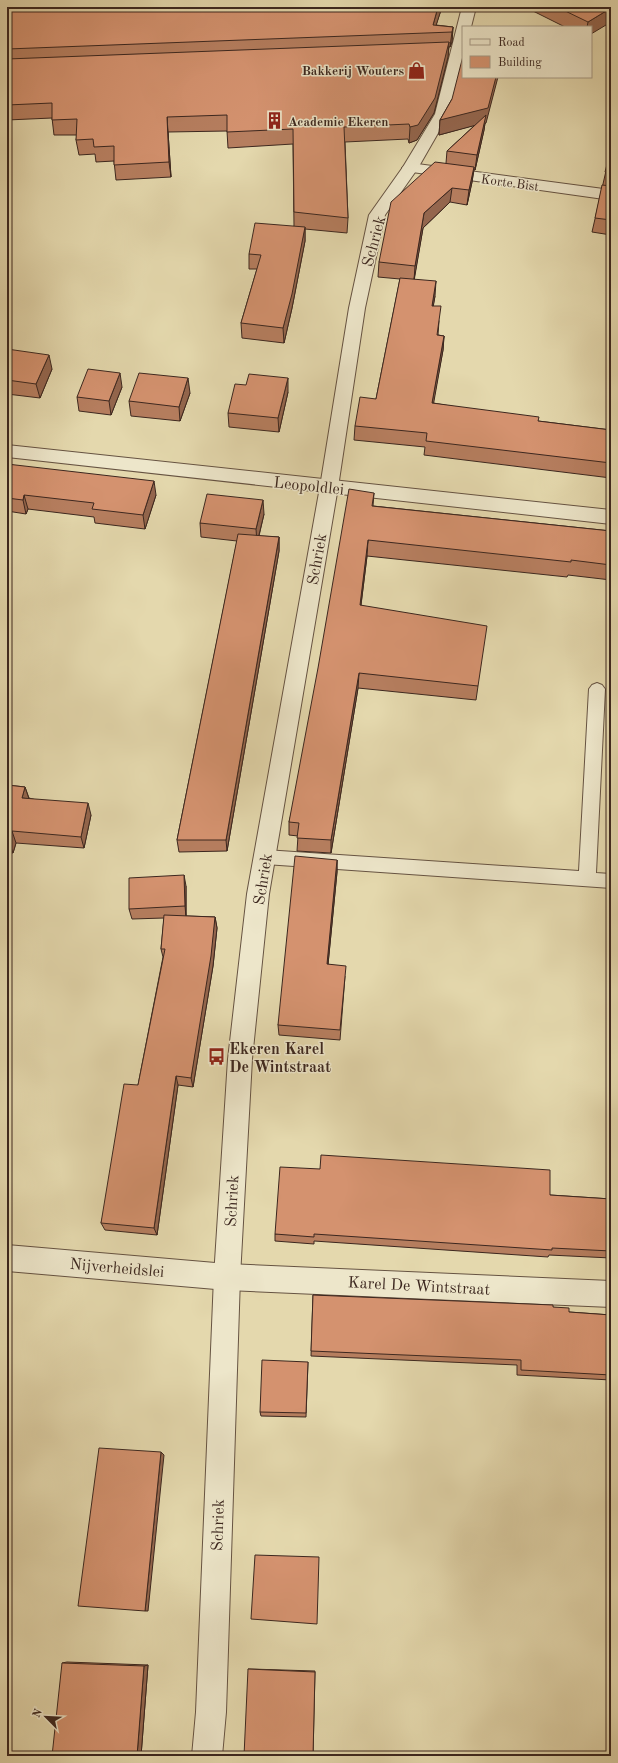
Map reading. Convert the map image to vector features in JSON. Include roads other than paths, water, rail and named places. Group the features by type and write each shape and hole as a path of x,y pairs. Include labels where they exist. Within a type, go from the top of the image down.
{"street":[{"path":"464,26 469,7"},
{"name":"Schriek","path":"207,1756 211,1712 227,1277 240,1059 258,894 329,487 357,308 377,215 410,168 442,114 462,34"},
{"path":"442,52 457,52"},
{"name":"Korte Bist","path":"410,168 611,195"},
{"name":"Leopoldlei","path":"7,451 611,517"},
{"name":"Nijverheidslei","path":"7,1258 227,1277"},
{"name":"Karel De Wintstraat","path":"227,1277 611,1294"}],"lane":[{"path":"586,879 597,689"},
{"path":"265,857 611,881"}],"place":[{"name":"Bakkerij Wouters","path":"417,70"},
{"name":"Academie Ekeren","path":"275,121"},
{"name":"Ekeren Karel De Wintstraat","path":"216,1057"}]}
